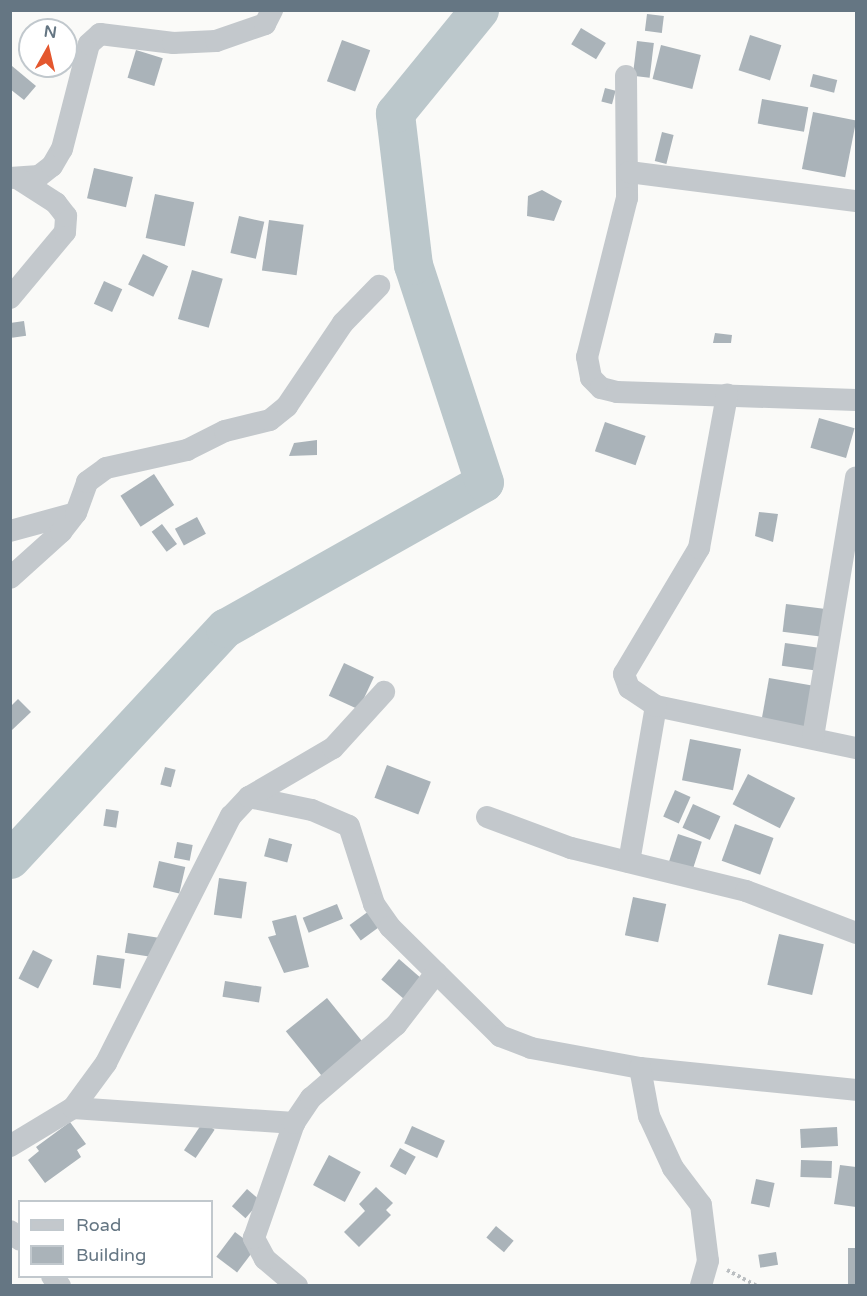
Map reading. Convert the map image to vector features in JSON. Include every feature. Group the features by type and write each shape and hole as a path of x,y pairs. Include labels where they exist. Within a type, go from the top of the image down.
{"street":[{"path":"15,179 39,176 62,149 89,44 100,34 173,43 216,41 265,24 272,10"},
{"path":"626,76 628,172 619,241 587,357 591,378 601,388 616,392 856,400"},
{"path":"628,172 856,201"},
{"path":"10,298 65,232 66,216 56,203 15,179"},
{"path":"10,578 76,513 87,482 106,468 187,450 225,431 270,420 287,406 342,323 379,286"},
{"path":"728,394 699,548 624,674 629,688 656,706 813,737 856,748"},
{"path":"813,737 848,568 856,478"},
{"path":"10,531 76,513"},
{"path":"10,1146 73,1108 106,1063 231,816 249,797 333,748 384,692"},
{"path":"629,862 656,706"},
{"path":"249,797 312,810 349,826 374,904 436,973 500,1036 531,1048 640,1068 856,1090"},
{"path":"487,817 629,862 747,891 856,933"},
{"path":"297,1286 265,1259 254,1238 294,1123 312,1098 396,1025 436,973"},
{"path":"640,1068 649,1116 673,1168 701,1205 708,1261 701,1286"},
{"path":"73,1108 294,1123"}],"path":[{"path":"708,1261 757,1286"}],"building":[{"path":"647,14 664,16 662,33 645,31"},
{"path":"581,28 606,43 596,59 571,44"},
{"path":"750,35 781,45 770,80 739,70"},
{"path":"342,40 370,50 355,92 327,81"},
{"path":"637,41 654,43 650,78 633,76"},
{"path":"661,45 701,55 692,89 653,79"},
{"path":"136,50 163,58 154,86 128,78"},
{"path":"12,66 18,71 18,78 26,78 36,86 24,100 10,89"},
{"path":"813,74 837,80 834,93 810,87"},
{"path":"605,88 616,91 612,104 601,102"},
{"path":"762,99 808,107 804,132 758,124"},
{"path":"813,112 856,120 845,177 802,169"},
{"path":"662,132 674,135 666,164 655,161"},
{"path":"94,168 133,177 126,207 87,198"},
{"path":"542,190 562,201 554,221 527,216 528,196"},
{"path":"155,194 194,202 185,246 146,238"},
{"path":"239,216 264,222 256,259 230,253"},
{"path":"269,220 304,225 297,275 262,271"},
{"path":"143,254 168,266 153,297 128,285"},
{"path":"192,270 223,279 209,328 178,319"},
{"path":"104,281 122,289 112,312 94,304"},
{"path":"24,321 26,336 12,338 10,323"},
{"path":"715,333 732,335 731,343 713,343"},
{"path":"819,418 855,428 846,458 810,448"},
{"path":"605,422 646,436 636,465 595,451"},
{"path":"317,440 317,455 289,456 294,443"},
{"path":"154,474 174,505 141,527 120,496"},
{"path":"759,512 778,514 773,542 755,536"},
{"path":"197,517 206,534 184,546 175,529"},
{"path":"162,524 177,544 167,552 152,532"},
{"path":"786,604 824,609 820,636 783,632"},
{"path":"785,643 819,648 815,671 782,666"},
{"path":"344,663 374,677 359,710 329,696"},
{"path":"769,678 816,686 809,729 762,720"},
{"path":"18,699 31,712 12,730 10,707"},
{"path":"690,739 741,749 733,790 682,780"},
{"path":"387,765 431,782 418,815 374,798"},
{"path":"165,767 176,770 171,787 160,784"},
{"path":"748,774 795,798 780,828 733,804"},
{"path":"675,790 691,797 679,823 663,816"},
{"path":"693,804 720,816 710,840 682,828"},
{"path":"106,809 119,811 116,828 103,826"},
{"path":"735,824 774,838 760,875 722,861"},
{"path":"678,834 702,842 693,870 669,863"},
{"path":"269,838 292,844 287,863 264,856"},
{"path":"177,842 193,845 190,861 174,858"},
{"path":"159,861 185,867 179,893 153,887"},
{"path":"219,878 247,882 242,919 214,915"},
{"path":"633,897 666,904 658,942 625,935"},
{"path":"337,904 343,919 309,933 303,918"},
{"path":"369,911 380,926 361,940 350,925"},
{"path":"296,915 309,967 284,973 268,937 276,935 272,921"},
{"path":"128,933 159,938 155,958 125,953"},
{"path":"779,934 824,944 812,995 767,985"},
{"path":"33,950 53,960 38,988 18,979"},
{"path":"97,955 125,959 121,989 93,985"},
{"path":"399,959 423,980 405,1000 381,979"},
{"path":"225,981 262,987 259,1003 222,997"},
{"path":"327,998 363,1042 322,1076 286,1031"},
{"path":"70,1122 86,1144 77,1150 81,1157 45,1183 28,1160 39,1151 36,1147"},
{"path":"203,1122 215,1130 196,1158 184,1150"},
{"path":"412,1126 445,1141 437,1158 404,1143"},
{"path":"837,1127 838,1146 801,1148 800,1129"},
{"path":"400,1148 416,1157 406,1175 390,1166"},
{"path":"329,1155 361,1172 345,1202 313,1185"},
{"path":"801,1160 832,1161 831,1178 800,1177"},
{"path":"840,1165 856,1167 856,1207 834,1204"},
{"path":"756,1179 775,1183 769,1207 751,1203"},
{"path":"376,1187 393,1203 386,1210 391,1215 359,1247 344,1232 365,1211 359,1204"},
{"path":"247,1189 261,1201 245,1218 232,1206"},
{"path":"496,1226 514,1241 504,1252 486,1237"},
{"path":"235,1232 256,1248 237,1272 216,1257"},
{"path":"848,1248 856,1248 856,1286 848,1286"},
{"path":"776,1252 778,1265 760,1268 758,1255"}],"waterway":[{"path":"10,859 225,628 484,482 413,265 395,113 479,10"}]}
